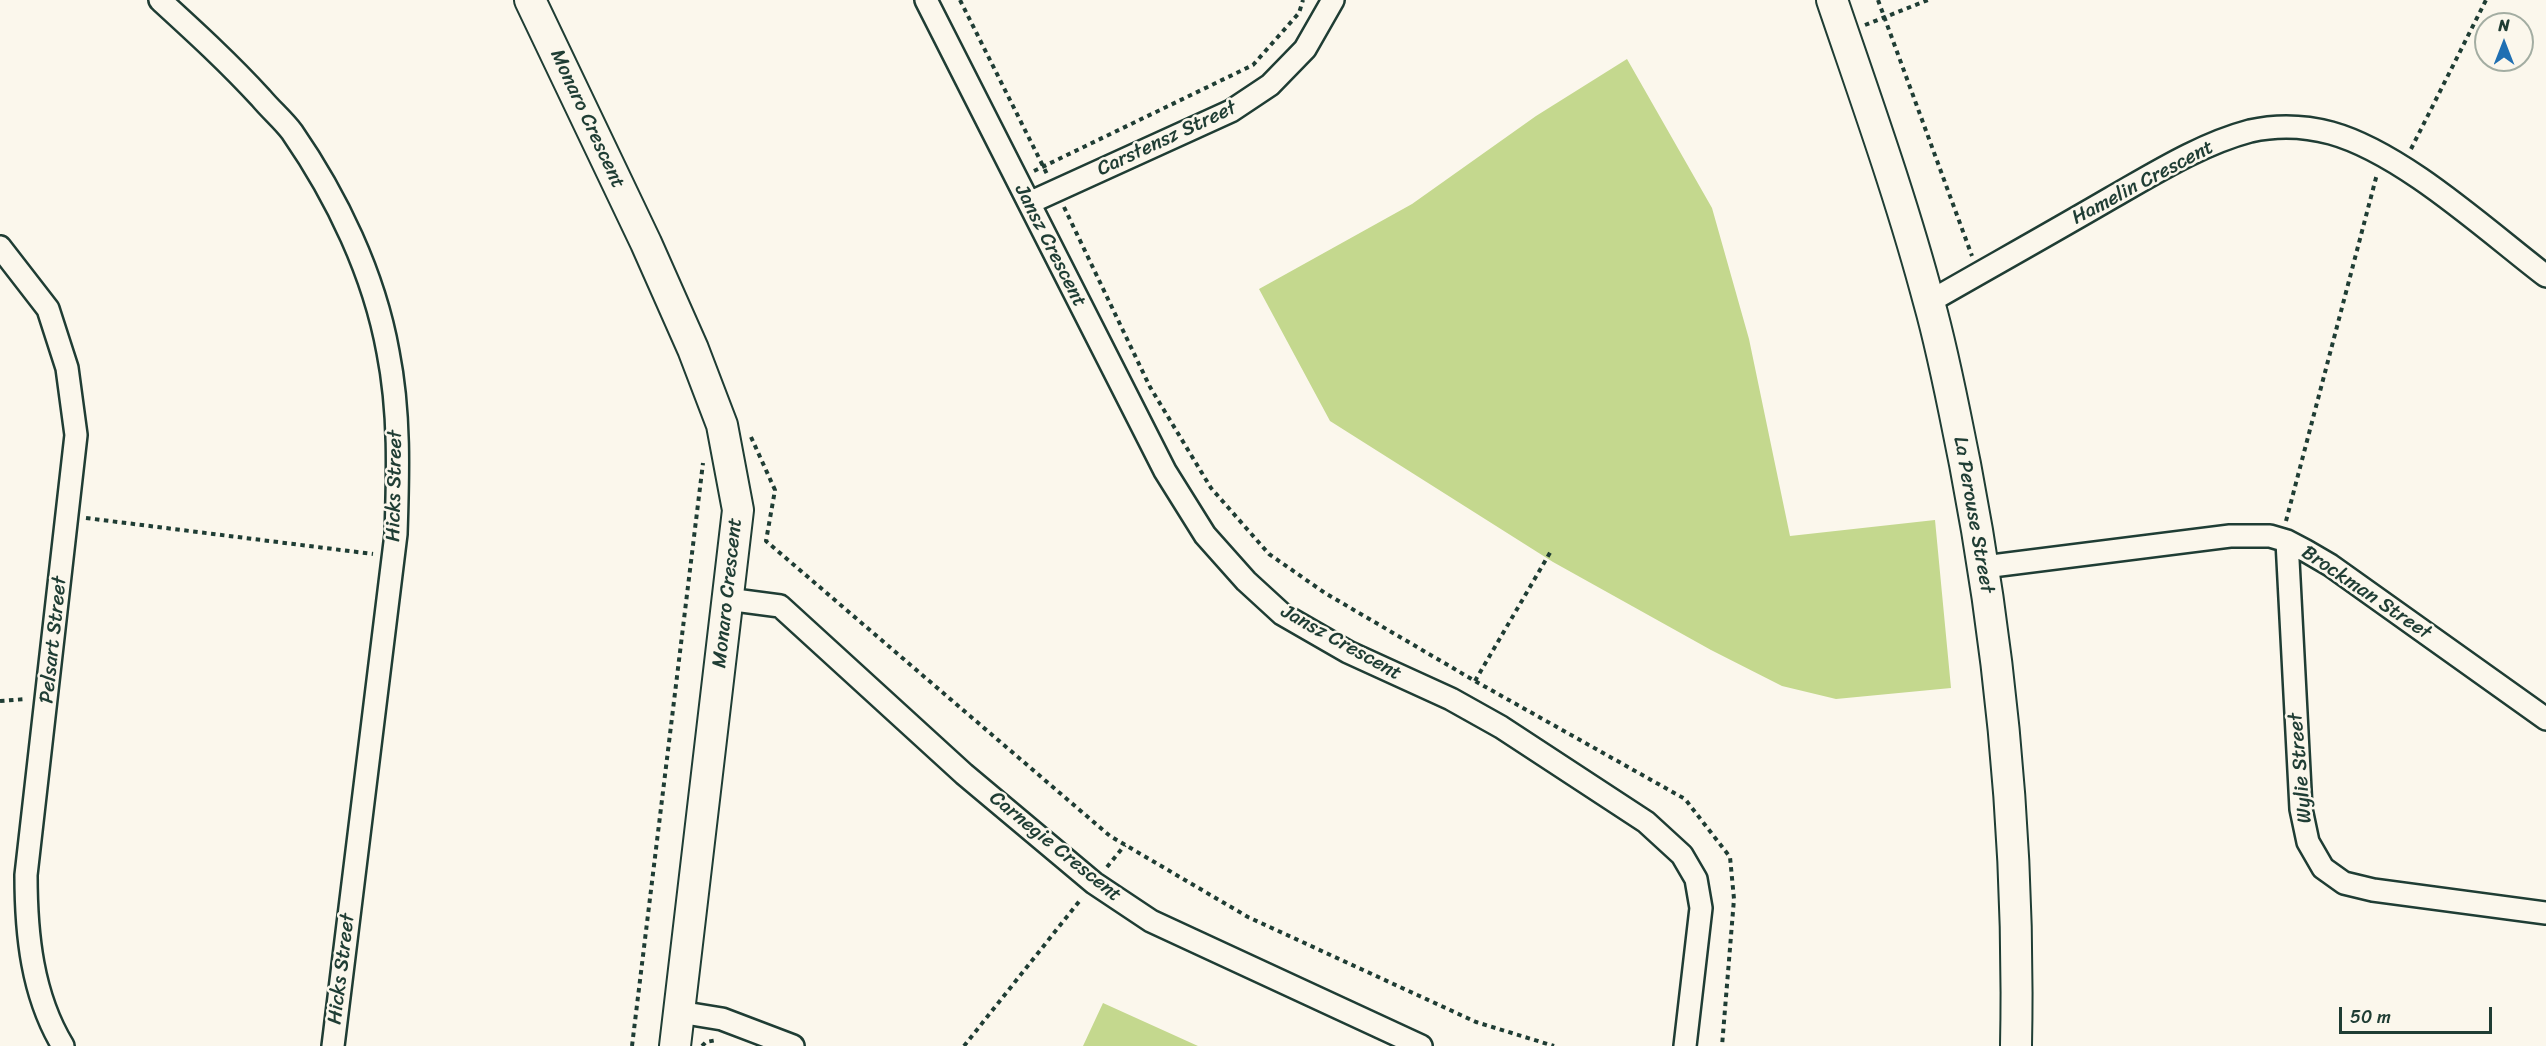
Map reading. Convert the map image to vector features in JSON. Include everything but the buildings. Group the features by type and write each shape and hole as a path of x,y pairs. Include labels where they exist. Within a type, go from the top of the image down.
{"street":[{"name":"Hicks Street","path":"160,0 215,49 291,131 327,188 355,245 374,297 388,352 394,397 398,470 393,556 333,1046"},
{"name":"Monaro Crescent","path":"530,0 646,243 693,349 722,425 738,510 675,1046"},
{"name":"Jansz Crescent","path":"926,0 1165,471 1205,536 1282,614 1348,652 1451,699 1501,728 1646,822 1682,855 1696,879 1701,908 1685,1046"},
{"name":"Carstensz Street","path":"1029,203 1232,111 1270,85 1305,49 1333,0"},
{"name":"La Perouse Street","path":"1832,0 1868,103 1929,302 1953,406 1984,567 2008,769 2015,861 2018,963 2016,1046"},
{"name":"Hamelin Crescent","path":"1929,302 1975,266 2211,145 2251,131 2294,126 2332,134 2368,148 2446,198 2546,276"},
{"name":"Pelsart Street","path":"0,247 48,309 67,368 76,435 26,876 26,918 33,970 55,1032 63,1046"},
{"name":"Brockman Street","path":"1984,567 2230,537 2270,537 2284,540 2330,565 2546,719"},
{"name":"Wylie Street","path":"2284,540 2301,809 2308,842 2323,868 2344,883 2373,890 2546,913"},
{"name":"Carnegie Crescent","path":"727,600 780,606 964,774 1094,883 1151,921 1421,1046"},
{"path":"679,1012 722,1019 793,1046"}],"path":[{"path":"960,0 1056,191 1150,387 1211,488 1269,554 1325,593 1475,681 1685,799 1730,857 1734,898 1722,1046"},
{"path":"1017,179 1253,65 1299,13 1303,0"},
{"path":"1878,0 1975,266"},
{"path":"1843,33 1928,0"},
{"path":"2413,154 2409,152 2486,0"},
{"path":"2284,540 2381,156"},
{"path":"1975,266 1982,252"},
{"path":"750,435 775,490 766,541 1110,836 1259,922 1476,1022 1554,1046"},
{"path":"632,1046 704,454"},
{"path":"67,516 393,556"},
{"path":"1475,681 1551,551"},
{"path":"964,1046 1125,845"}],"green space":[{"path":"1627,59 1712,208 1749,339 1790,536 1935,520 1951,688 1836,699 1782,686 1711,650 1553,562 1330,421 1259,289 1412,204 1536,116"},
{"path":"1103,1003 1198,1046 1083,1046"}]}
